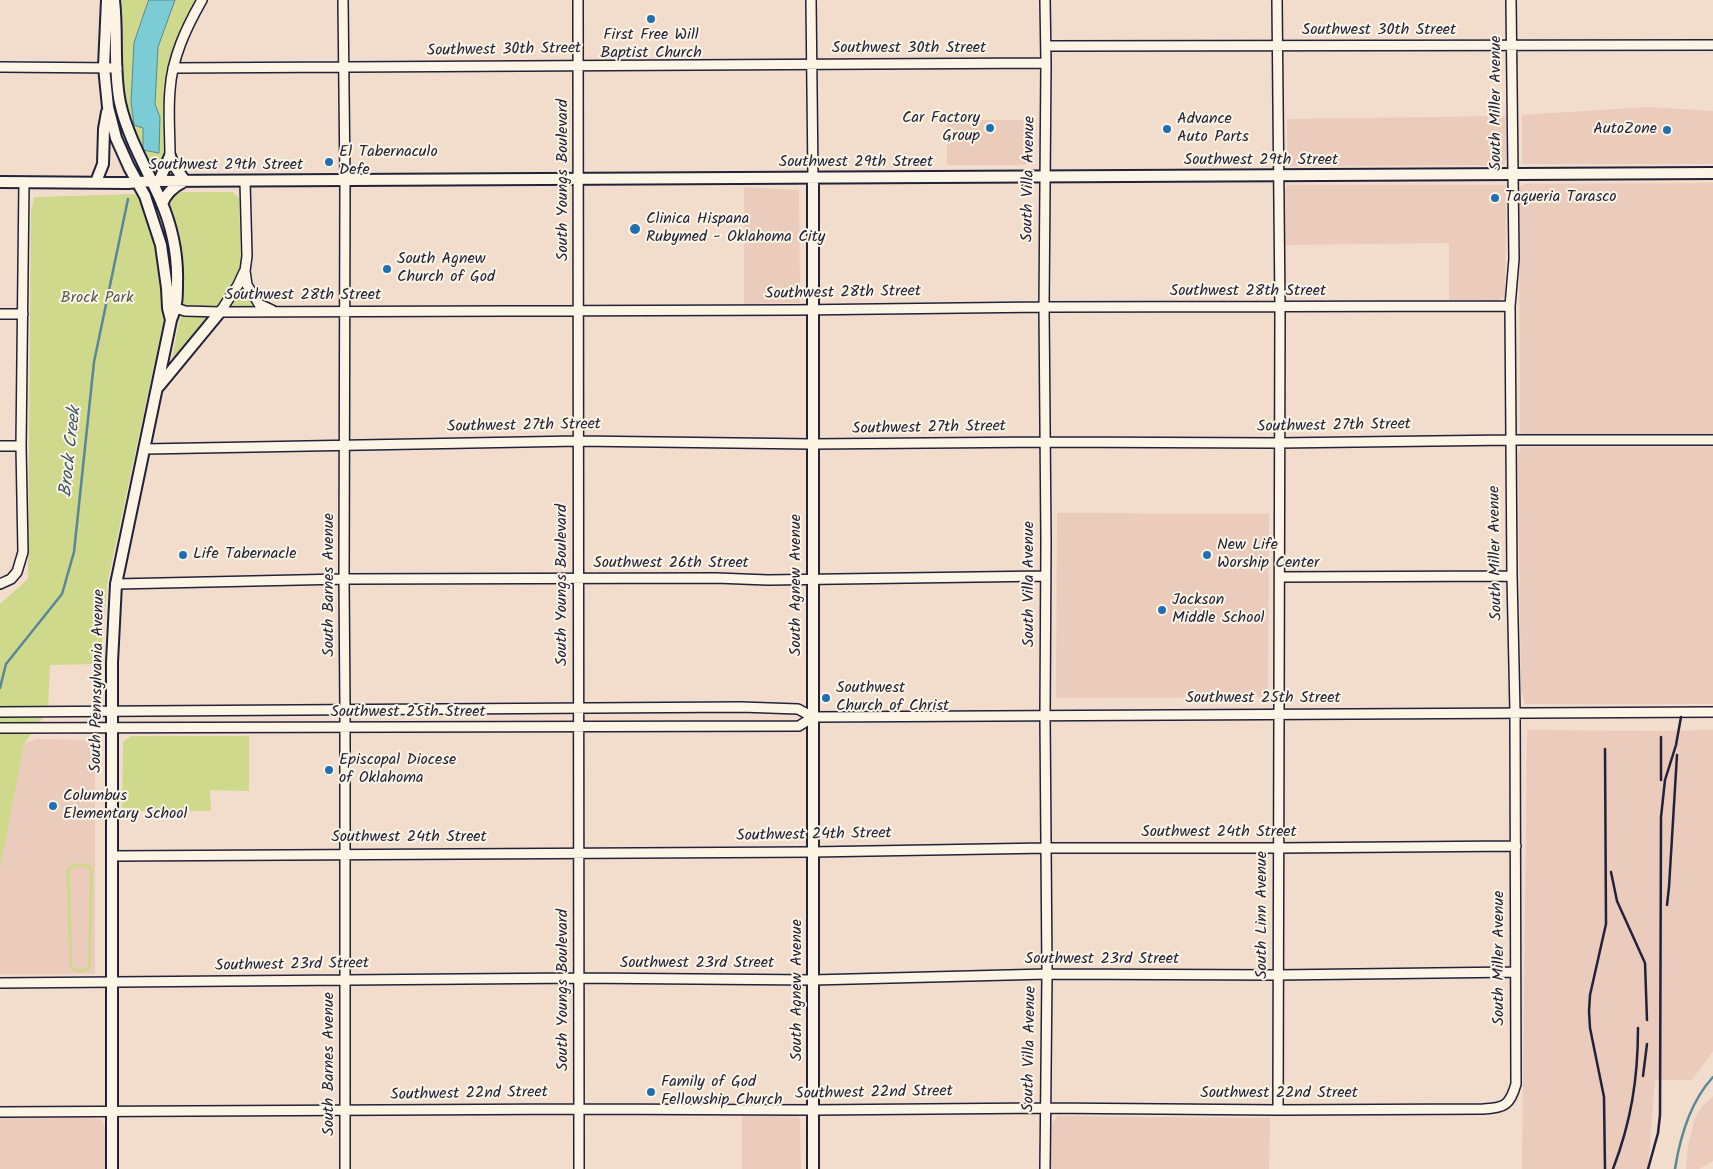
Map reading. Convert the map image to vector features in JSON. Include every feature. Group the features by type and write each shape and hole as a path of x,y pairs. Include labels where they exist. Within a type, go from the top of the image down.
{"main road":[{"name":"South Pennsylvania Avenue","path":"107,0 104,68 108,107 116,138 145,196 161,245 171,320"},
{"name":"South Pennsylvania Avenue","path":"112,1169 112,662 116,584 171,320 176,308 177,261 155,181 136,148 124,119 116,68 114,0"},
{"path":"96,182 103,164 104,129 108,107"},
{"path":"155,181 170,156"},
{"path":"162,204 164,198 173,187 185,181 173,164 170,156"},
{"name":"Southwest 29th Street","path":"0,182 1713,173"},
{"name":"South Agnew Avenue","path":"813,178 813,1169"},
{"path":"158,387 220,312"}],"street":[{"path":"170,156 170,91 173,68 190,20 202,0"},
{"name":"South Barnes Avenue","path":"343,0 345,181 345,1169"},
{"name":"South Youngs Boulevard","path":"578,0 579,1169"},
{"name":"South Agnew Avenue","path":"811,0 813,178"},
{"name":"South Villa Avenue","path":"1045,0 1045,716 1048,974 1045,1169"},
{"name":"South Linn Avenue","path":"1277,0 1280,307 1278,1110"},
{"name":"South Miller Avenue","path":"1508,1104 1516,1084 1515,712 1510,306 1514,259 1511,0"},
{"name":"Southwest 30th Street","path":"1046,46 1713,45"},
{"name":"Southwest 30th Street","path":"173,68 1046,63"},
{"path":"0,67 116,68"},
{"path":"246,181 245,271 248,285 259,304 274,311"},
{"path":"0,584 12,579 17,572 23,552 21,446 24,182"},
{"path":"220,312 245,271"},
{"name":"Southwest 28th Street","path":"176,308 185,311 220,312 1510,306"},
{"path":"0,314 23,314"},
{"name":"Southwest 27th Street","path":"145,449 578,441 812,444 1713,440"},
{"path":"0,446 21,446"},
{"name":"Southwest 26th Street","path":"116,584 344,579 812,579 1046,576"},
{"path":"1280,576 1512,576"},
{"name":"Southwest 25th Street","path":"0,712 741,707 798,709 813,717 1713,712"},
{"name":"Southwest 25th Street","path":"0,728 798,726 813,717"},
{"name":"Southwest 24th Street","path":"112,856 1516,846"},
{"name":"Southwest 23rd Street","path":"0,983 578,978 813,980 1048,974 1278,975 1515,972"},
{"name":"Southwest 22nd Street","path":"0,1112 1046,1108 1483,1109 1497,1108 1508,1104"}],"shaded area":[{"path":"1648,107 1713,111 1713,164 1522,164 1522,115"},
{"path":"1507,116 1507,159 1503,165 1287,166 1287,119"},
{"path":"947,120 1034,120 1034,159 1026,165 947,165"},
{"path":"1713,183 1713,434 1524,435 1520,432 1519,187 1525,184"},
{"path":"1288,185 1506,185 1505,296 1496,301 1449,300 1449,243 1283,245 1283,192"},
{"path":"744,187 799,190 800,303 744,304"},
{"path":"1522,447 1713,447 1713,704 1525,704 1521,690 1518,453"},
{"name":"Jackson Middle School","path":"1057,513 1269,514 1268,697 1056,698"},
{"path":"1527,730 1713,730 1713,1051 1692,1080 1655,1080 1648,1169 1522,1169"},
{"name":"Columbus Elementary School","path":"36,739 95,740 95,974 0,974 0,868 24,744"},
{"path":"1713,1096 1713,1161 1699,1169 1686,1169 1688,1146 1694,1120 1701,1108"},
{"path":"742,1114 797,1115 800,1119 801,1169 742,1169"},
{"path":"1058,1116 1270,1118 1269,1169 1051,1169 1051,1125"},
{"path":"88,1117 102,1120 105,1126 105,1169 0,1169 0,1118"}],"green space":[{"path":"119,0 197,0 181,29 169,60 165,96 165,162 155,169 151,169 140,145 130,121 122,91"},
{"path":"179,192 233,192 239,198 241,268 238,279 213,308 187,307 181,301 168,204 174,194"},
{"name":"Brock Park","path":"138,194 159,255 164,295 163,323 107,585 100,664 50,665 48,711 24,744 0,869 0,604 28,579 31,212 34,197"},
{"path":"242,291 252,306 250,308 232,308 230,304"},
{"path":"183,314 214,314 170,369 180,318"},
{"path":"131,736 249,736 249,791 210,790 211,811 122,811 123,742"},
{"path":"77,863 88,864 93,870 91,966 89,970 84,972 75,972 70,967 66,871 70,865","holes":["85,866 90,871 88,965 84,969 75,969 72,965 70,871 73,867"]}],"water":[{"path":"149,0 175,0 158,47 155,104 160,117 159,153 143,150 143,128 134,125 131,102 134,43"}],"waterway":[{"name":"Brock Creek","path":"0,688 6,664 62,594 74,552 94,362 128,199"},
{"path":"1675,1169 1683,1132 1698,1097 1713,1077"}],"railway":[{"path":"1648,1169 1658,1133 1660,1115 1661,817 1665,780 1676,745 1681,717"},
{"path":"1661,737 1661,780"},
{"path":"1605,749 1606,924 1590,995 1589,1011 1590,1028 1604,1097 1605,1169"},
{"path":"1667,905 1677,755"},
{"path":"1611,872 1617,901 1645,963 1647,1020"},
{"path":"1613,1169 1629,1117 1637,1065 1638,1028"},
{"path":"1643,1076 1647,1044"}],"place":[{"name":"First Free Will Baptist Church","path":"651,19"},
{"name":"Car Factory Group","path":"990,128"},
{"name":"Advance Auto Parts","path":"1167,129"},
{"name":"AutoZone","path":"1667,130"},
{"name":"El Tabernaculo Defe","path":"329,162"},
{"name":"Taqueria Tarasco","path":"1495,198"},
{"name":"Clinica Hispana Rubymed - Oklahoma City","path":"635,229"},
{"name":"South Agnew Church of God","path":"387,269"},
{"name":"Life Tabernacle","path":"183,555"},
{"name":"New Life Worship Center","path":"1207,555"},
{"name":"Jackson Middle School","path":"1162,610"},
{"name":"Southwest Church of Christ","path":"826,698"},
{"name":"Episcopal Diocese of Oklahoma","path":"329,770"},
{"name":"Columbus Elementary School","path":"53,806"},
{"name":"Family of God Fellowship Church","path":"651,1092"}]}
